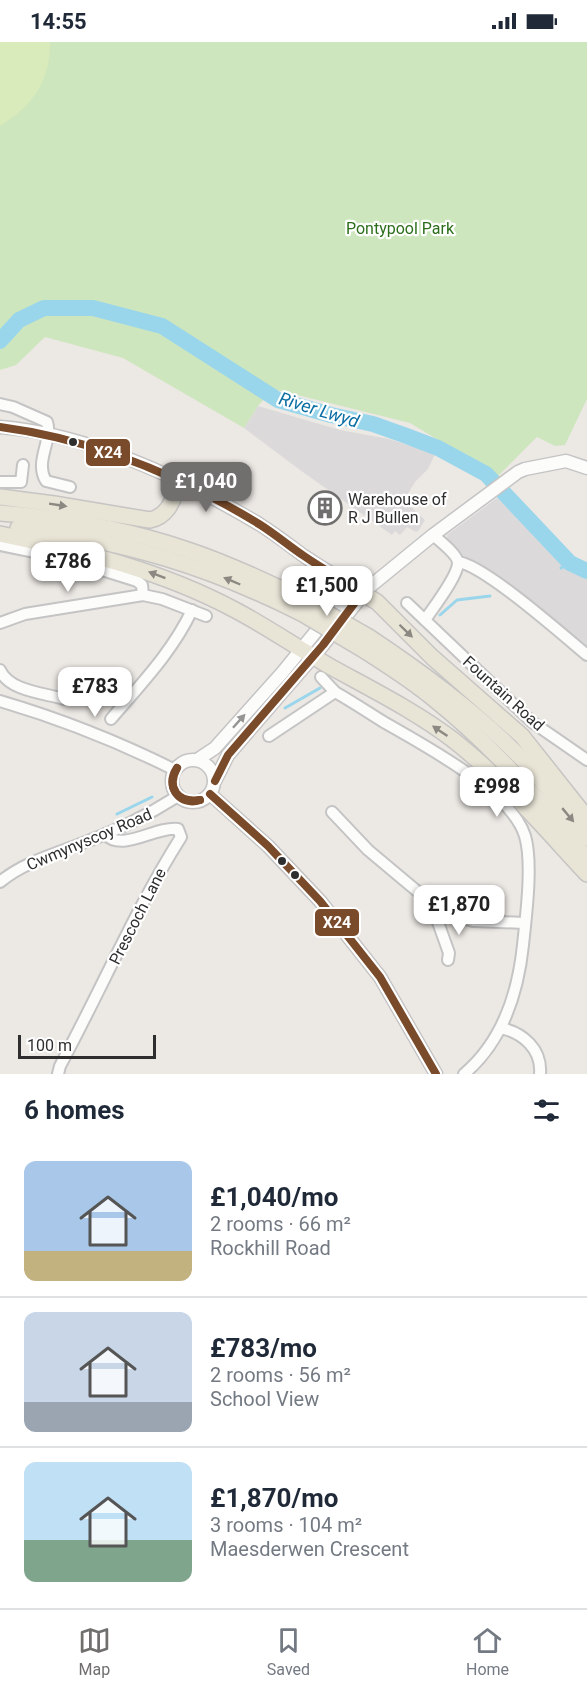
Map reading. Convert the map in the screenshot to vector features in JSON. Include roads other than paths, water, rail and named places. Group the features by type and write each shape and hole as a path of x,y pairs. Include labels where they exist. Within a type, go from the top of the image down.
{"main road":[{"path":"0,497 150,520 166,512 180,482"},
{"path":"0,513 73,522 150,539 215,560 306,608 365,643 410,664 478,718 523,760 587,838"},
{"path":"0,526 60,533 118,544 176,560 306,608"},
{"path":"0,534 106,558 161,577 236,610 451,738 487,769 587,874"},
{"path":"362,593 377,602 432,657 522,736 587,818"},
{"path":"365,643 469,729 560,824 587,859"}],"street":[{"path":"0,404 13,407 47,422 42,474 46,481 70,486"},
{"path":"0,427 47,435 106,451 180,482 259,524 362,593"},
{"path":"307,653 228,755 210,794 197,802 190,802 178,796 172,786 175,770 185,762 197,760 215,748 307,653 357,602 362,593 433,535 505,481 525,469 566,461 587,468"},
{"path":"0,482 21,482 23,465"},
{"path":"425,620 455,573 458,562 455,556 433,535"},
{"path":"0,545 64,558 137,581 142,585 143,595"},
{"path":"458,562 471,566 511,594 587,655"},
{"path":"0,623 25,614 143,595 162,599 206,616"},
{"name":"Fountain Road","path":"407,603 532,722 587,760"},
{"path":"111,719 163,656 185,625 192,610"},
{"path":"0,670 3,676 14,685 64,699"},
{"path":"321,677 335,692 447,758 490,791 514,817 525,836 527,847 525,923 521,966 501,1028 489,1048 464,1074"},
{"path":"269,736 278,726 335,692"},
{"path":"0,701 48,715 107,738 175,770"},
{"path":"197,760 212,770 215,781"},
{"path":"210,794 268,846 320,901 380,977 436,1074"},
{"name":"Cwmynyscoy Road","path":"0,882 26,865 105,834 153,812 178,796"},
{"path":"332,812 368,850 436,907 451,915 473,921 525,923"},
{"name":"Prescoch Lane","path":"58,1074 137,915 181,837 178,829 167,828 121,843 111,840 105,834"},
{"path":"436,907 434,911 449,953 448,960"},
{"path":"501,1028 514,1032 530,1044 539,1059 540,1074"}],"waterway":[{"name":"River Lwyd","path":"0,341 19,320 44,308 93,308 162,326 278,400 373,424 404,435 438,448 486,474 570,563 587,571"},
{"path":"561,568 570,563"},
{"path":"440,615 457,600 490,596"},
{"path":"285,708 320,688"},
{"path":"117,814 152,797"}],"place":[{"name":"Warehouse of R J Bullen","path":"325,508"}],"park label":[{"name":"Pontypool Park","path":"400,228"}]}
